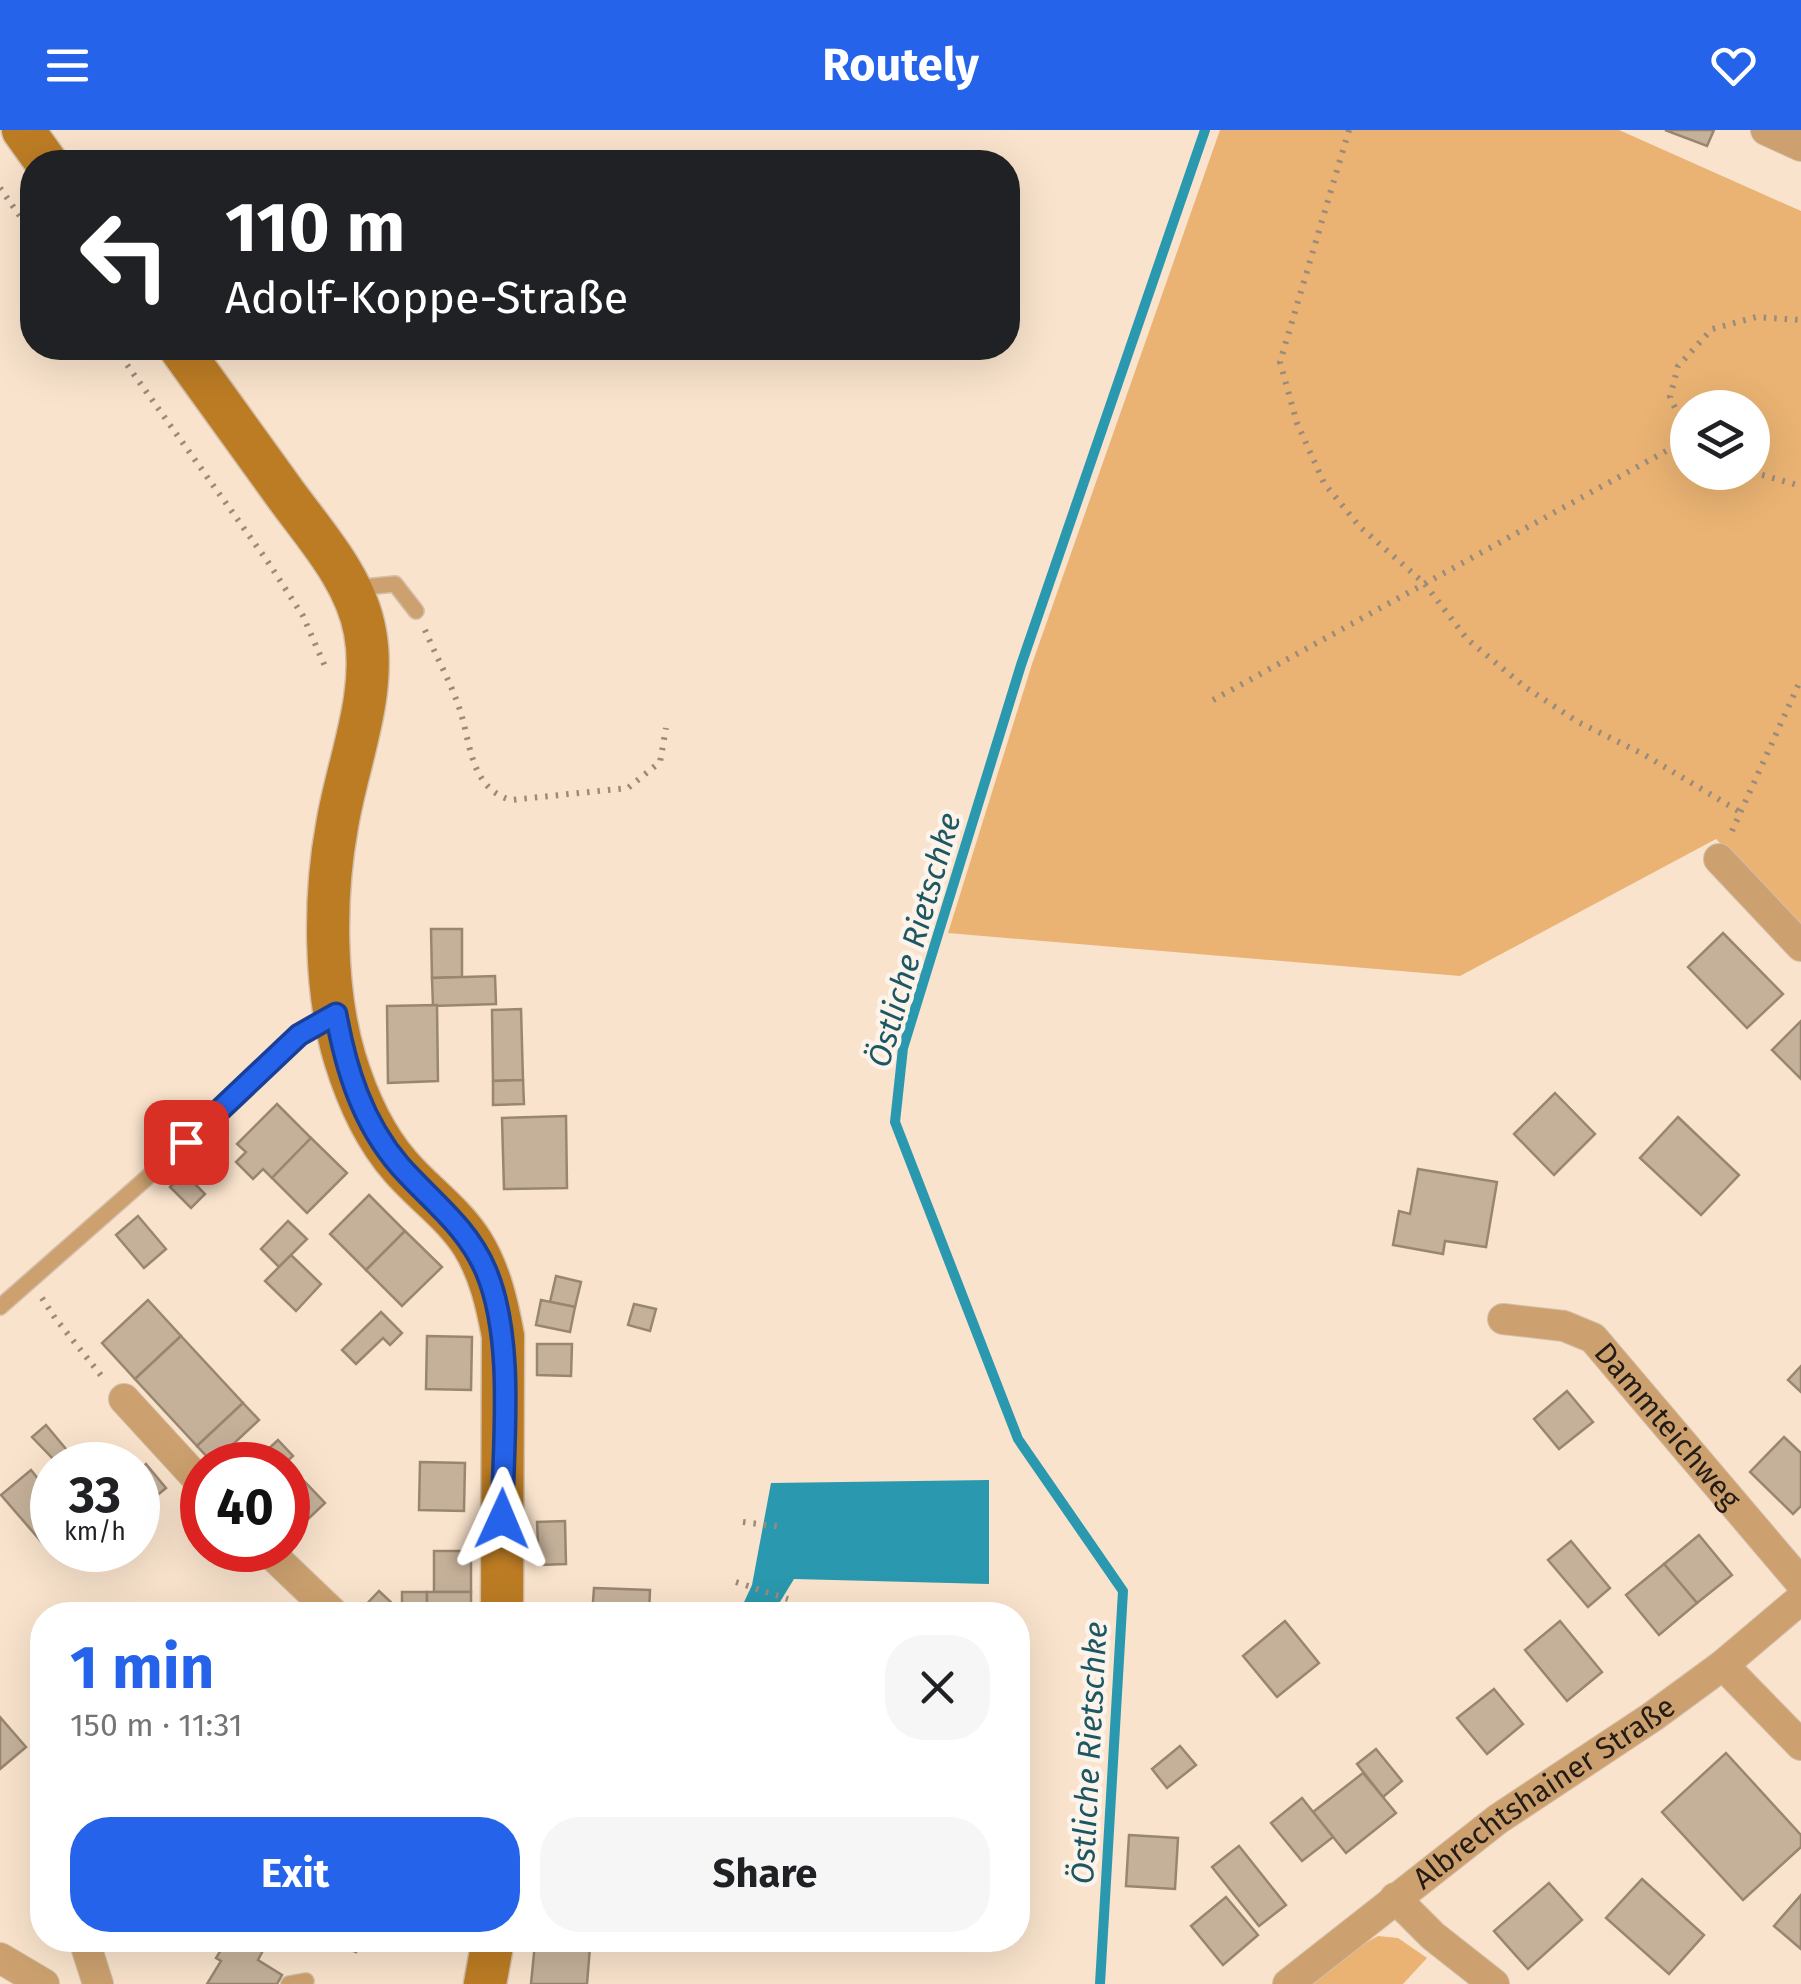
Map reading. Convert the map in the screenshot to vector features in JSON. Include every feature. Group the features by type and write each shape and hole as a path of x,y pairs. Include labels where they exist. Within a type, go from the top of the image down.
{"street":[{"path":"1766,130 1801,146"},
{"path":"188,360 350,588 365,632 364,700 330,870 329,927 336,1014 344,1055 374,1130 400,1166 465,1233 486,1270 496,1300 503,1336 502,1602"},
{"path":"1719,859 1801,946"},
{"name":"Dammteichweg","path":"1503,1319 1564,1326 1593,1338 1801,1584"},
{"path":"124,1398 180,1460"},
{"path":"290,1572 322,1602"},
{"name":"Albrechtshainer Straße","path":"1288,1984 1498,1818 1652,1718 1801,1599"},
{"path":"1724,1664 1801,1745"},
{"path":"1395,1898 1432,1936 1494,1984"},
{"path":"88,1952 98,1984"},
{"path":"484,1984 491,1952"},
{"path":"0,1958 44,1984"}],"lane":[{"path":"350,588 396,584 416,611"},
{"path":"0,1307 158,1168 299,1035 336,1014"}],"path":[{"path":"1349,130 1280,362 1297,423 1324,483 1360,527 1424,582 1467,639 1525,687 1578,722 1643,754 1740,812"},
{"path":"0,188 20,216"},
{"path":"1672,390 1678,366 1712,329 1756,318 1801,320"},
{"path":"124,360 268,562"},
{"path":"1213,700 1670,447"},
{"path":"1770,477 1801,486"},
{"path":"416,611 460,708 474,766 496,795 511,800 628,788 660,762 666,728"},
{"path":"1719,859 1801,679"},
{"path":"31,1280 54,1318 95,1370"},
{"path":"743,1522 782,1527"},
{"path":"736,1582 788,1599"}],"shaded area":[{"path":"1220,130 1619,130 1801,211 1801,927 1716,839 1460,976 948,933 1032,664"},
{"path":"1378,1936 1398,1938 1427,1958 1403,1984 1311,1984 1351,1951"}],"water":[{"path":"989,1480 989,1584 794,1579 780,1602 744,1602 752,1585 771,1483"}],"building":[{"path":"1665,130 1714,130 1707,146"},
{"path":"431,929 462,929 462,977 432,978"},
{"path":"1723,933 1783,994 1747,1028 1688,967"},
{"path":"495,976 496,1004 433,1006 432,978"},
{"path":"437,1005 438,1081 388,1083 387,1006"},
{"path":"521,1009 523,1080 493,1081 492,1010"},
{"path":"1801,1021 1801,1079 1772,1050"},
{"path":"523,1080 524,1104 493,1105 493,1081"},
{"path":"1555,1093 1595,1134 1554,1175 1514,1134"},
{"path":"277,1104 311,1138 272,1178 263,1169 253,1179 236,1162 246,1152 237,1144"},
{"path":"566,1116 567,1188 504,1189 502,1118"},
{"path":"1678,1117 1739,1175 1701,1215 1640,1158"},
{"path":"311,1138 347,1173 307,1213 272,1178"},
{"path":"1418,1169 1497,1182 1486,1247 1445,1241 1443,1254 1393,1245 1399,1211 1410,1214"},
{"path":"184,1173 205,1194 191,1208 170,1187"},
{"path":"369,1195 405,1231 366,1270 330,1234"},
{"path":"138,1216 166,1249 144,1268 116,1235"},
{"path":"288,1221 307,1239 279,1267 261,1249"},
{"path":"405,1231 442,1267 402,1306 366,1270"},
{"path":"291,1255 321,1284 296,1311 265,1281"},
{"path":"556,1276 581,1282 575,1307 550,1302"},
{"path":"148,1300 181,1336 135,1379 102,1343"},
{"path":"541,1300 575,1307 570,1332 536,1325"},
{"path":"634,1304 656,1309 650,1331 628,1325"},
{"path":"381,1312 402,1333 390,1345 383,1338 356,1364 342,1350"},
{"path":"181,1336 243,1403 201,1442 193,1442 135,1379"},
{"path":"427,1336 472,1337 471,1390 426,1389"},
{"path":"537,1344 572,1344 571,1376 537,1375"},
{"path":"1801,1366 1801,1392 1788,1380"},
{"path":"1567,1391 1593,1422 1559,1449 1534,1419"},
{"path":"243,1403 259,1420 235,1442 201,1442"},
{"path":"46,1425 60,1442 37,1442 32,1437"},
{"path":"1784,1437 1801,1453 1801,1506 1793,1514 1750,1472"},
{"path":"420,1462 465,1463 464,1511 419,1510"},
{"path":"30,1471 30,1529 1,1495"},
{"path":"310,1487 325,1503 310,1517"},
{"path":"565,1521 566,1564 539,1565 537,1522"},
{"path":"1699,1535 1732,1575 1697,1603 1664,1564"},
{"path":"1571,1541 1610,1588 1588,1607 1548,1560"},
{"path":"434,1551 471,1551 471,1592 434,1592"},
{"path":"1664,1564 1697,1603 1659,1635 1626,1595"},
{"path":"594,1588 650,1590 650,1602 593,1602"},
{"path":"379,1591 391,1602 369,1602"},
{"path":"402,1592 427,1592 427,1602 402,1602"},
{"path":"427,1592 471,1592 471,1602 427,1602"},
{"path":"1285,1621 1319,1663 1277,1697 1243,1656"},
{"path":"1560,1621 1602,1672 1567,1701 1525,1650"},
{"path":"1494,1689 1523,1724 1487,1754 1457,1718"},
{"path":"0,1717 26,1747 0,1769"},
{"path":"1180,1746 1196,1765 1167,1788 1152,1769"},
{"path":"1376,1749 1402,1781 1383,1797 1357,1764"},
{"path":"1726,1753 1801,1835 1801,1847 1743,1900 1662,1812"},
{"path":"1363,1773 1396,1813 1346,1853 1313,1812"},
{"path":"1302,1798 1333,1837 1302,1861 1271,1823"},
{"path":"1129,1835 1178,1838 1175,1889 1126,1886"},
{"path":"1239,1846 1286,1905 1259,1926 1212,1867"},
{"path":"1642,1879 1704,1935 1669,1974 1606,1918"},
{"path":"1549,1883 1582,1920 1528,1969 1494,1931"},
{"path":"1801,1895 1801,1949 1774,1926"},
{"path":"1226,1897 1258,1935 1223,1965 1191,1926"},
{"path":"220,1952 262,1952 258,1960 282,1975 277,1984 207,1984 221,1961 216,1958"},
{"path":"534,1952 590,1952 587,1984 531,1984"}],"waterway":[{"name":"Östliche Rietschke","path":"1100,1984 1123,1591 1018,1439 895,1122 903,1048 1021,665 1205,130"}],"route":[{"path":"186,1142 299,1035 336,1014 357,1096 374,1130 400,1166 456,1221 486,1270 496,1300 503,1336 502,1519"}]}
